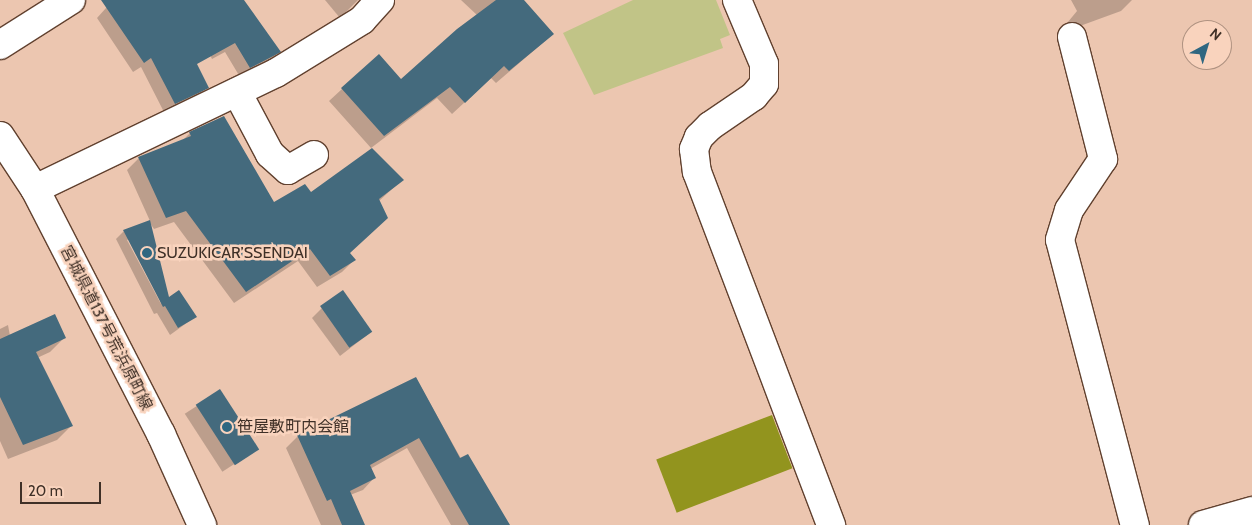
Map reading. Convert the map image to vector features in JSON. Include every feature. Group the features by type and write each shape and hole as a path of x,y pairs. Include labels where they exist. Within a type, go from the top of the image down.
{"street":[{"path":"0,45 71,0"},
{"path":"35,190 276,73 362,20 380,0"},
{"path":"737,0 764,64 764,84 754,96 710,126 699,137 694,149 697,172 831,525"},
{"path":"1072,37 1103,159 1069,210 1060,240 1135,525"},
{"path":"237,92 270,154 288,170 314,156"},
{"name":"宮城県道137号荒浜原町線","path":"0,136 35,190 161,434 202,525"},
{"path":"1202,525 1246,517"}],"green space":[{"path":"633,0 716,0 730,35 720,39 723,48 594,95 563,33"}],"shaded area":[{"path":"772,415 792,468 677,513 656,459"}],"building":[{"path":"101,0 244,0 281,52 250,68 235,43 197,64 209,88 175,104 151,58 144,63"},
{"path":"496,0 524,0 554,34 509,71 504,66 465,103 450,87 384,136 341,88 379,54 401,79 457,29"},
{"path":"224,116 274,202 305,184 311,192 372,148 404,180 379,199 388,218 350,253 356,260 330,276 310,249 246,292 186,211 166,218 138,157 191,136 189,132"},
{"path":"150,220 169,297 179,290 197,317 178,328 165,306 163,307 123,230"},
{"path":"343,290 372,332 349,348 320,306"},
{"path":"55,314 66,338 36,352 73,426 23,445 0,397 0,339"},
{"path":"416,377 460,458 468,454 510,525 469,525 419,438 370,465 376,478 350,491 365,525 342,525 331,499 327,501 297,435"},
{"name":"笹屋敷町内会館","path":"220,389 259,449 235,465 196,405"}],"place":[{"name":"SUZUKICAR’SSENDAI","path":"147,253"},
{"name":"笹屋敷町内会館","path":"227,427"}]}
